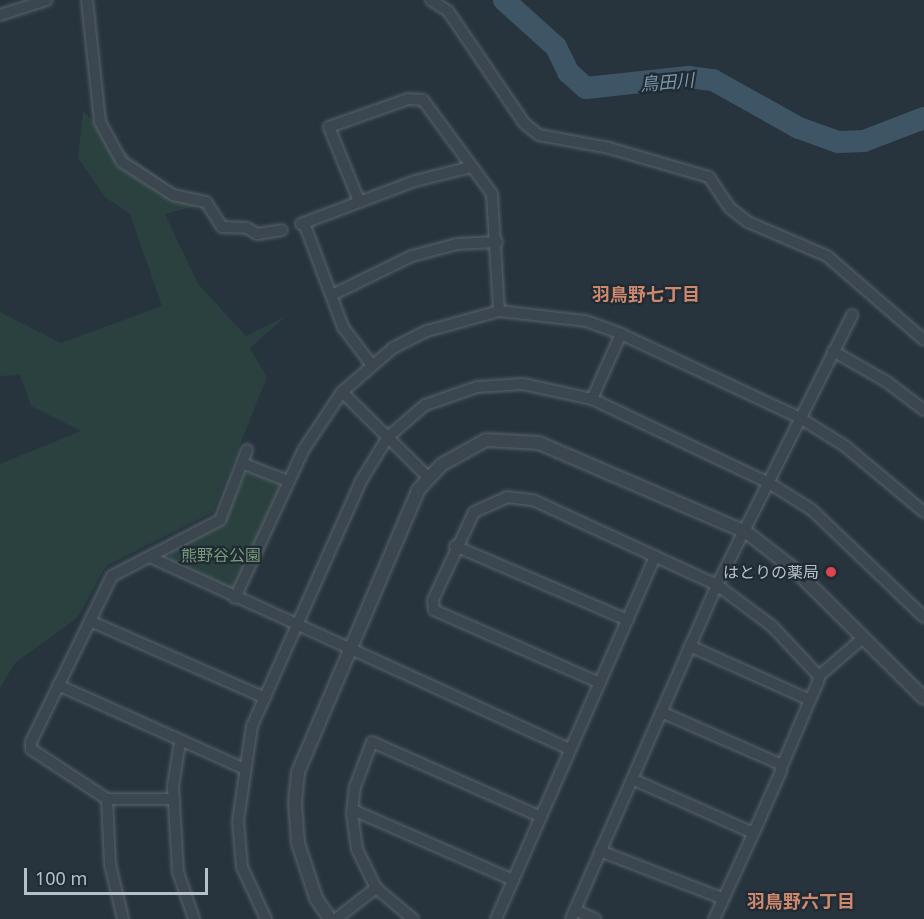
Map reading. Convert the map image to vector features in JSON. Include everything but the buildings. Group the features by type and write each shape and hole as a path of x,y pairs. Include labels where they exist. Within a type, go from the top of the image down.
{"street":[{"path":"0,15 47,0"},
{"path":"87,0 100,122 122,162 173,195 206,202 222,227 247,228 257,234 282,230"},
{"path":"431,0 448,11 524,123 539,135 609,148 709,177 730,208 748,222 827,256 924,340"},
{"path":"359,201 329,127 408,99 423,100 492,194 497,242 499,311"},
{"path":"371,364 343,327 334,294 302,224 359,201 471,167"},
{"path":"334,294 412,256 457,244 497,242"},
{"path":"235,598 288,481 318,424 342,392 371,364 427,331 499,311 586,321 621,334 800,418 845,446 924,512"},
{"path":"595,919 573,915 717,585 746,532 852,315"},
{"path":"592,399 621,334"},
{"path":"833,351 887,382 924,410"},
{"path":"266,919 242,867 238,821 243,768 252,726 361,481 387,437 425,405 477,387 523,384 592,399 769,483 812,510 924,617"},
{"path":"342,392 428,477"},
{"path":"330,919 304,870 294,802 310,739 348,650 428,477 486,440 525,440 580,458 746,532 791,567 924,698"},
{"path":"174,799 107,799 31,749 58,686 112,576 220,520 244,464 247,450"},
{"path":"244,464 288,481"},
{"path":"600,683 434,609 432,600 455,546 474,512 507,497 532,500 656,556 717,585 772,626 819,676"},
{"path":"455,546 628,620"},
{"path":"496,919 656,556"},
{"path":"150,557 348,650 570,749"},
{"path":"90,621 265,698"},
{"path":"714,919 755,830 819,676 863,638"},
{"path":"690,646 810,700"},
{"path":"58,686 243,768"},
{"path":"661,712 782,766"},
{"path":"180,742 174,799 178,872 194,919"},
{"path":"413,919 376,888 357,849 353,810 361,763 372,742 541,817"},
{"path":"632,779 755,830"},
{"path":"107,799 110,864 123,919"},
{"path":"353,810 513,880"},
{"path":"600,851 722,902"},
{"path":"336,919 376,888"}],"green space":[{"path":"83,111 123,150 196,206 165,214 198,284 246,336 286,316 250,348 267,377 213,512 106,566 77,618 15,663 0,688 0,464 81,431 31,406 20,375 0,376 0,312 61,343 162,306 130,214 105,197 78,158"},
{"name":"熊野谷公園","path":"251,472 276,483 279,489 234,591 170,562 170,551 223,524 245,475"}],"waterway":[{"name":"鳥田川","path":"504,0 556,47 568,72 586,88 688,77 713,80 799,128 838,142 864,141 924,118"}],"place":[{"name":"はとりの薬局","path":"831,572"}],"district":[{"name":"羽鳥野七丁目","path":"646,294"},
{"name":"羽鳥野六丁目","path":"801,901"}]}
